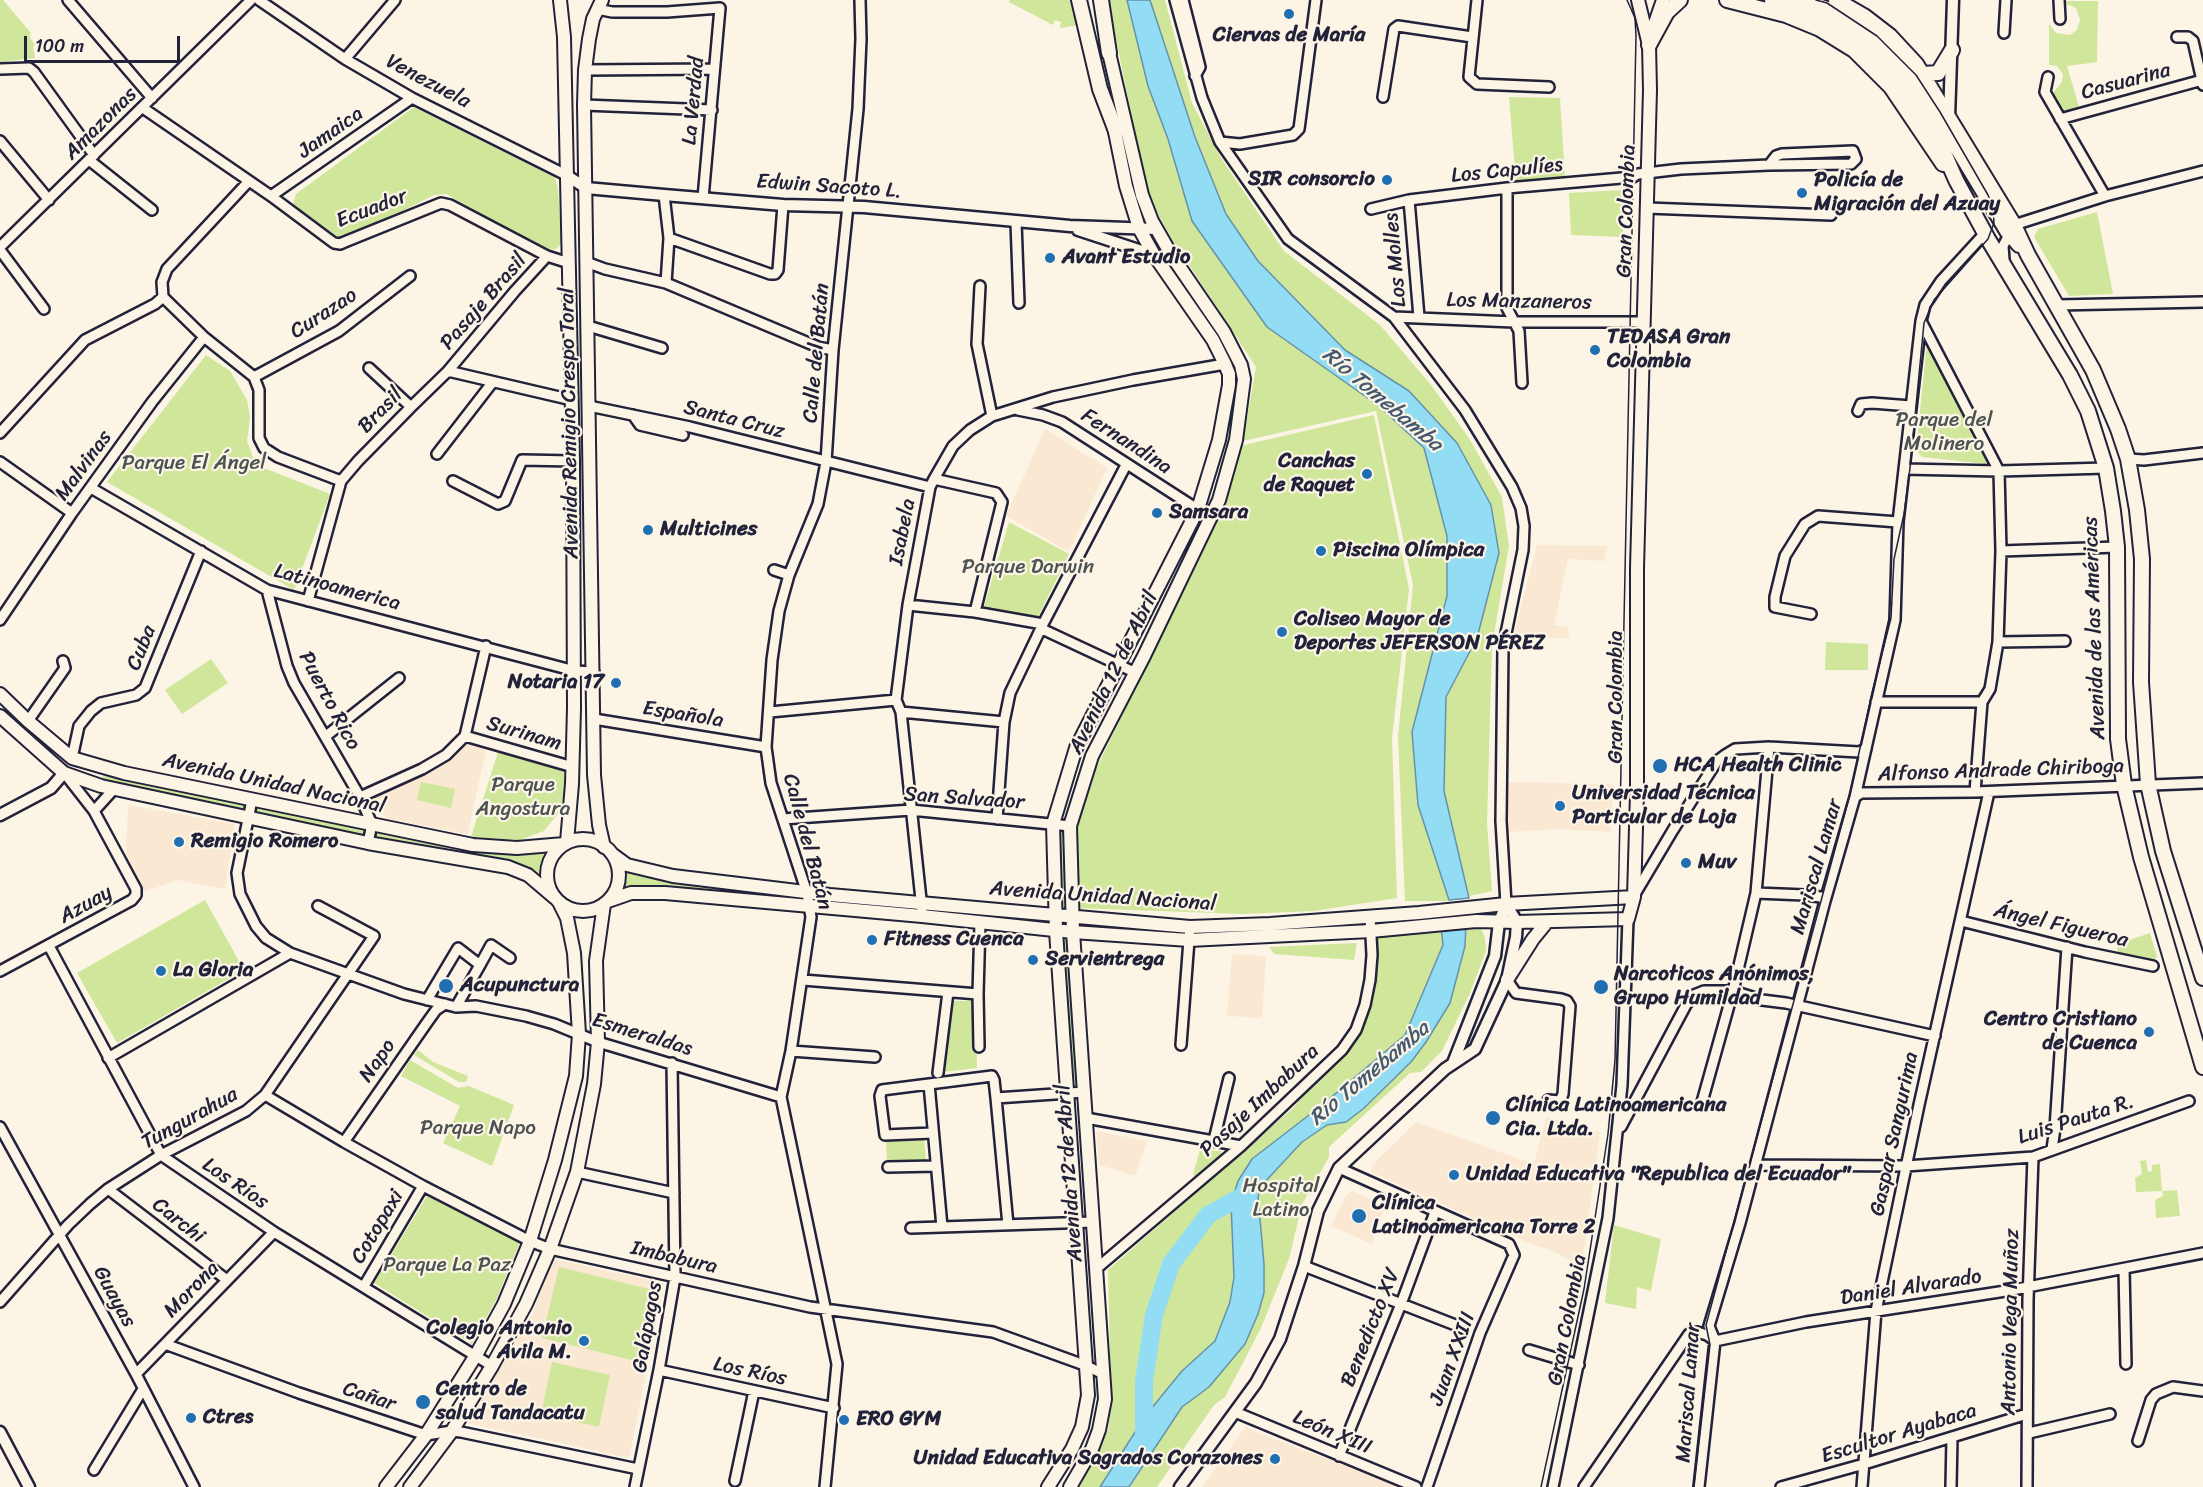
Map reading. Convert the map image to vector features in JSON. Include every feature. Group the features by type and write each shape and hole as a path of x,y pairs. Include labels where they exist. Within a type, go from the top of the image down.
{"main road":[{"name":"Avenida Remigio Crespo Toral","path":"560,0 564,37 573,461 573,767 566,843"},
{"path":"1079,0 1100,89 1116,131"},
{"name":"Avenida 12 de Abril","path":"1048,1487 1072,1449 1082,1427 1088,1395 1055,916 1053,824 1076,748 1120,666 1198,509 1219,440 1229,385 1229,374 1213,340 1154,255 1139,228 1126,186 1116,131 1085,0"},
{"path":"1099,0 1109,53"},
{"name":"Gran Colombia","path":"1628,919 1634,897 1637,793 1637,567 1648,173 1649,45 1638,0"},
{"name":"Gran Colombia","path":"1649,45 1663,0"},
{"path":"1649,45 1667,12 1680,0"},
{"name":"Avenida de las Américas","path":"1727,0 1786,15 1820,29 1854,50 1892,87 1931,149 1956,180"},
{"name":"Avenida de las Américas","path":"1772,0 1825,19 1850,35 1899,79 1922,111 1938,139 1956,180 1985,233 2070,375 2088,411 2106,468 2117,547 2118,725 2124,785 2141,857 2203,1067"},
{"path":"1800,0 1827,9 1854,23 1883,47 1904,69 1936,113 1993,208 2012,229"},
{"name":"Avenida de las Américas","path":"1836,0 1864,16 1890,36 1916,64 2093,370 2118,429 2128,459 2137,510 2142,559 2141,682 2148,784 2163,851 2203,978"},
{"name":"Avenida Remigio Crespo Toral","path":"600,5 589,39 584,105 596,799 599,825 608,850"},
{"path":"1922,74 1938,73 1952,50"},
{"name":"Avenida 12 de Abril","path":"1070,1487 1092,1449 1099,1430 1105,1399 1072,932 1070,826 1092,756 1144,656 1219,500 1236,440 1244,379 1241,365 1224,332 1156,229 1142,195 1109,53"},
{"name":"Avenida Unidad Nacional","path":"0,694 28,722 72,758 124,773 460,843 517,849 566,843"},
{"name":"Avenida Unidad Nacional","path":"0,716 64,773 113,790 368,843 508,867 528,875 557,900"},
{"path":"64,773 72,758"},
{"path":"386,1487 426,1435 476,1355 504,1304 530,1241 555,1160 576,1076 579,1034 574,953 567,918 550,889 547,869 556,851 566,843 585,839 608,850 616,863 618,873 614,893 606,902 593,909 581,911 569,908 557,900"},
{"name":"Avenida Unidad Nacional","path":"608,850 627,865 646,871 807,893 1072,917 1189,934 1429,913 1489,905 1634,897"},
{"name":"Avenida Unidad Nacional","path":"606,902 623,894 643,892 922,916 1056,931 1189,934 1371,931 1495,922 1628,919"},
{"path":"410,1487 426,1469 452,1431 492,1366 526,1304 550,1249 577,1172 594,1084 598,1042 596,961 606,902"},
{"path":"1507,980 1547,921"}],"street":[{"path":"68,0 152,98"},
{"name":"Amazonas","path":"1,246 251,0"},
{"name":"Venezuela","path":"259,0 345,58 412,98 566,175 585,188"},
{"path":"345,58 395,0"},
{"name":"Calle del Batán","path":"825,1487 837,1365 781,1097 803,980 811,917 807,893 771,783 766,747 779,611 789,575 818,504 826,462 833,350 860,81 860,0"},
{"path":"1175,0 1195,76 1220,142 1288,239 1395,317 1465,410 1512,487 1521,508 1524,526 1523,550 1503,648 1501,822 1506,904 1517,922 1507,980 1475,1049 1453,1063 1339,1168 1318,1211 1304,1266 1280,1339 1256,1383 1180,1487"},
{"path":"1182,0 1200,67 1195,76"},
{"path":"1220,142 1240,144 1293,135 1299,129 1316,0"},
{"path":"1477,0 1469,77 1477,84 1550,87"},
{"path":"1949,118 1953,0"},
{"path":"2004,33 2006,0"},
{"path":"2059,0 2060,19"},
{"name":"La Verdad","path":"600,5 612,12 720,8 703,198"},
{"path":"1383,97 1394,29 1401,26 1472,37"},
{"path":"2177,38 2188,37 2193,40 2202,82"},
{"path":"0,69 29,68 34,72 91,158 152,210"},
{"path":"585,70 714,69"},
{"path":"2048,77 2045,92 2105,196"},
{"name":"Casuarina","path":"2060,119 2202,82"},
{"name":"Jamaica","path":"271,196 412,98"},
{"path":"584,105 712,110"},
{"name":"Ecuador","path":"143,108 271,196 334,243 348,242 441,203 450,205 547,256 569,263"},
{"path":"0,141 50,200"},
{"name":"Los Capulíes","path":"1371,208 1409,200 1507,188 1633,177 1638,174 1692,168 1851,164 1857,159 1853,151 1782,154 1776,156 1769,165"},
{"path":"2005,266 2003,246 2012,229 2105,196 2203,171"},
{"path":"249,182 167,269 162,282 163,297 204,337 254,377 259,390 259,438 264,448 278,457 341,481"},
{"name":"Edwin Sacoto L.","path":"585,188 783,205 848,206 1070,226 1156,229"},
{"path":"1507,188 1507,308 1519,331 1522,383"},
{"path":"664,195 669,238 666,283"},
{"name":"Los Molles","path":"1409,200 1419,317"},
{"path":"669,238 775,274 778,270 783,205"},
{"path":"1647,208 1831,215"},
{"path":"1016,222 1019,303"},
{"name":"Edwin Sacoto L.","path":"1070,226 1154,255"},
{"name":"Mariscal Lamar","path":"1699,1487 1711,1338 1709,1326 1756,1165 1855,796 1895,620 1900,531 1898,522 1921,321 1925,305 1941,281 1985,233"},
{"path":"1,246 44,309"},
{"name":"Pasaje Brasil","path":"448,371 509,297 547,256"},
{"path":"586,262 615,272 666,283 818,347 833,350"},
{"name":"Curazao","path":"254,377 339,331 410,276"},
{"path":"981,286 976,344 992,416"},
{"path":"0,433 85,340 155,304 163,297"},
{"path":"2057,305 2203,302"},
{"name":"Los Manzaneros","path":"1395,317 1514,322 1644,322"},
{"path":"1921,321 2000,471 2001,551 1998,642 1990,689 1982,702 1975,792"},
{"path":"588,326 662,348"},
{"name":"Malvinas","path":"0,620 72,513 152,402 204,337"},
{"name":"Isabela","path":"922,916 923,902 901,712 896,700 908,605 932,483 953,446 970,430 992,416 1053,397 1097,387 1225,364"},
{"path":"369,368 411,407"},
{"path":"448,371 572,400"},
{"name":"Brasil","path":"308,601 341,481 448,371"},
{"path":"437,454 492,383"},
{"path":"1858,411 1861,404 1911,406"},
{"name":"Santa Cruz","path":"589,406 690,427 826,462 996,493 1002,502 975,612"},
{"name":"Fernandina","path":"1015,410 1043,415 1062,422 1211,518"},
{"name":"Santa Cruz","path":"633,415 640,425 683,435"},
{"path":"2128,459 2144,460 2203,453"},
{"path":"453,482 498,504 505,501 522,460 573,461"},
{"path":"0,462 72,513"},
{"path":"997,819 1004,723 1010,693 1042,626 1126,465"},
{"path":"1904,469 2000,471 2106,468"},
{"name":"Latinoamerica","path":"91,488 267,590 574,671 594,672"},
{"path":"1811,614 1775,607 1775,597 1785,556 1805,524 1818,516 1898,522"},
{"path":"2001,551 2117,547"},
{"name":"Cuba","path":"72,758 79,726 91,711 102,703 136,695 146,688 201,551"},
{"path":"774,570 789,575"},
{"name":"Puerto Rico","path":"267,590 287,666 294,683 360,797 372,824"},
{"path":"908,605 975,612 1042,626 1134,672"},
{"path":"1998,642 2065,641"},
{"path":"360,797 422,769 446,755 465,736 486,646"},
{"path":"28,722 65,668 63,661"},
{"path":"326,736 399,678"},
{"path":"770,712 896,700"},
{"path":"1876,702 1982,702"},
{"path":"901,712 1004,723"},
{"name":"Española","path":"594,719 766,747"},
{"name":"Surinam","path":"465,736 573,767"},
{"path":"1702,1102 1733,991 1756,893 1769,747"},
{"path":"1634,897 1717,761 1735,749 1769,747 1859,752 1866,749"},
{"path":"0,815 51,788 64,773"},
{"name":"Azuay","path":"0,971 132,900 136,895 136,889 94,811 64,773"},
{"name":"Alfonso Andrade Chiriboga","path":"1855,796 2203,783"},
{"path":"94,811 113,790"},
{"name":"Gaspar Sangurima","path":"1862,1487 1876,1311 1989,792"},
{"name":"Esmeraldas","path":"252,800 237,873 240,894 256,927 266,938 290,953 348,975 427,1000 456,1007 476,1006 526,1016 598,1042 781,1097"},
{"name":"San Salvador","path":"783,819 911,810 1070,826"},
{"path":"368,843 372,824"},
{"path":"1756,893 1805,895 1821,897 1825,901"},
{"path":"1453,1063 1495,956 1495,922 1506,904"},
{"name":"Tungurahua","path":"0,1302 90,1204 108,1189 161,1155 246,1111 266,1095 374,936 318,906"},
{"name":"Pasaje Imbabura","path":"1096,1269 1241,1146 1342,1050 1356,1030 1365,1005 1370,980 1370,917"},
{"name":"Gran Colombia","path":"1553,1487 1608,1218 1622,1084 1628,919"},
{"name":"Ángel Figueroa","path":"1961,921 2153,966"},
{"path":"979,1047 980,923"},
{"path":"1181,1045 1189,934"},
{"path":"456,1007 491,945 510,958"},
{"name":"Los Ríos","path":"49,946 161,1155 274,1232 492,1366"},
{"path":"2052,1149 2067,947"},
{"path":"427,1000 458,948 480,965"},
{"path":"108,1058 290,953"},
{"path":"803,980 978,994"},
{"path":"1507,980 1516,993 1561,999 1567,1001 1570,1006 1563,1094 1560,1101 1548,1100"},
{"path":"1618,1131 1686,1005 1694,995 1704,991 1733,991 1935,1036"},
{"path":"938,1073 948,992"},
{"name":"Napo","path":"344,1143 436,1010 445,1004"},
{"path":"791,1051 875,1057"},
{"name":"Galápagos","path":"635,1487 675,1277 672,1063"},
{"path":"932,1133 885,1135 880,1096 882,1090 992,1076 1008,1225"},
{"path":"1214,1140 1229,1078"},
{"path":"929,1084 942,1227"},
{"path":"996,1098 1068,1095 1084,1092"},
{"name":"Imbabura","path":"266,1095 344,1143 423,1186 550,1249 825,1310 993,1332 1103,1374"},
{"name":"Luis Pauta R.","path":"1756,1165 1906,1166 2033,1157 2189,1101"},
{"path":"1086,1118 1241,1146"},
{"name":"Guayas","path":"0,1127 136,1374 194,1487"},
{"name":"Antonio Vega Muñoz","path":"2028,1487 2027,1414 2033,1157"},
{"path":"888,1167 936,1166"},
{"path":"1339,1168 1436,1212"},
{"path":"577,1172 674,1193"},
{"name":"Cotopaxi","path":"364,1286 423,1186"},
{"name":"Carchi","path":"108,1189 226,1280"},
{"name":"Juan XXIII","path":"1427,1487 1480,1334 1514,1255 1509,1245 1436,1212"},
{"name":"Benedicto XV","path":"1339,1456 1436,1212"},
{"path":"911,1228 1093,1222"},
{"name":"Morona","path":"136,1374 274,1232"},
{"name":"Daniel Alvarado","path":"1584,1487 1689,1334 1697,1332 1711,1338 2029,1287 2203,1253"},
{"path":"1304,1266 1463,1328"},
{"path":"2124,1269 2126,1364"},
{"name":"Cañar","path":"165,1344 299,1393 426,1435 452,1431 639,1469"},
{"path":"1529,1350 1579,1365"},
{"name":"Los Ríos","path":"659,1370 834,1408"},
{"path":"2138,1441 2151,1400 2156,1394 2172,1388 2203,1391"},
{"path":"94,1470 143,1389"},
{"path":"735,1481 754,1391"},
{"name":"León XIII","path":"1235,1412 1416,1487"},
{"name":"Escultor Ayabaca","path":"1781,1487 2027,1414"},
{"path":"2029,1433 2110,1414"},
{"path":"0,1432 30,1487"},
{"path":"1951,1487 1952,1437"}],"shaded area":[{"path":"1045,429 1107,468 1069,552 1006,516"},
{"path":"1537,545 1607,546 1604,561 1568,559 1554,625 1568,627 1569,638 1513,638"},
{"path":"469,743 486,749 468,834 388,819 378,808 377,797 404,781 432,770"},
{"name":"Universidad Técnica Particular de Loja","path":"1507,782 1613,784 1611,832 1558,829 1509,832"},
{"name":"Remigio Romero","path":"128,805 235,824 225,889 177,880 144,892 126,854"},
{"path":"1232,954 1266,956 1262,1018 1227,1016"},
{"path":"1546,1117 1600,1132 1582,1266 1371,1172 1372,1165 1416,1122 1534,1164"},
{"path":"1096,1131 1147,1141 1135,1176 1099,1165"},
{"name":"Clínica Latinoamericana Torre 2","path":"1353,1191 1385,1206 1372,1244 1331,1226 1346,1195"},
{"name":"Colegio Antonio Ávila M.","path":"553,1259 664,1283 629,1458 468,1423 532,1314"},
{"name":"Unidad Educativa Sagrados Corazones","path":"1246,1426 1253,1431 1402,1487 1202,1487"}],"green space":[{"path":"0,0 3,0 31,33 29,36 35,45 33,47 35,58 0,62"},
{"path":"1010,0 1076,0 1081,25 1060,28 1061,22 1055,20 1053,25 1009,2"},
{"path":"1108,0 1127,0 1192,221 1268,327 1379,406 1424,448 1447,536 1447,596 1412,732 1418,804 1449,901 1405,901 1398,737 1413,585 1376,411 1243,441 1256,367 1172,239 1148,196"},
{"path":"1150,0 1165,0 1192,103 1221,158 1284,251 1380,325 1431,385 1469,438 1502,497 1509,546 1492,646 1487,824 1492,891 1469,896 1444,791 1446,697 1477,638 1457,443 1409,391 1345,350 1244,246 1213,190"},
{"path":"2064,1 2098,1 2097,62 2067,66 2079,107 2063,112 2053,93 2062,82 2063,74 2057,66 2049,65 2049,24 2056,33 2070,35 2077,30 2080,20 2076,8"},
{"path":"1509,97 1560,98 1565,178 1516,182"},
{"path":"414,107 555,177 558,189 561,244 556,249 547,250 538,247 446,194 434,195 349,238 340,238 298,210 293,204 296,194"},
{"path":"1622,190 1623,237 1571,235 1569,193"},
{"path":"2097,212 2113,294 2069,296 2034,237 2038,229"},
{"name":"Parque del Molinero","path":"1927,342 1988,460 1986,464 1922,457 1916,450"},
{"name":"Parque El Ángel","path":"206,355 230,371 247,400 250,417 247,441 254,460 264,468 330,494 294,590 107,482"},
{"name":"Coliseo Mayor de Deportes JEFERSON PÉREZ","path":"1374,415 1409,589 1392,738 1397,898 1314,911 1242,914 1076,908 1078,825 1097,767 1226,501 1240,446"},
{"name":"Parque Darwin","path":"1009,522 1069,554 1038,617 984,607"},
{"path":"1826,642 1868,644 1868,670 1825,670"},
{"path":"211,659 228,683 182,714 165,690"},
{"name":"Parque Angostura","path":"498,752 564,768 564,792 560,811 544,831 520,840 471,837"},
{"path":"130,774 370,826 367,841 101,786 103,776 128,780"},
{"path":"421,782 455,789 451,808 417,800"},
{"path":"1053,825 1069,827 1071,917 1056,914"},
{"path":"373,827 434,841 560,846 548,860 545,875 546,886 534,877 370,841"},
{"path":"618,863 805,894 808,905 668,892 612,898 619,883"},
{"name":"La Gloria","path":"205,900 244,970 117,1043 77,973"},
{"path":"1441,926 1443,944 1405,1035 1322,1105 1252,1159 1231,1203 1234,1277 1230,1302 1215,1341 1182,1371 1146,1415 1100,1487 1078,1487 1108,1430 1111,1402 1108,1270 1292,1109 1362,1030 1374,985 1375,933"},
{"name":"Hospital Latino","path":"1466,926 1481,928 1486,951 1470,993 1442,1051 1421,1072 1410,1073 1329,1147 1329,1157 1302,1204 1289,1259 1260,1330 1225,1397 1214,1405 1157,1487 1130,1487 1182,1407 1258,1314 1264,1293 1264,1264 1258,1197 1262,1185 1302,1142 1327,1125 1346,1122 1363,1109 1411,1062 1450,1003 1465,946"},
{"path":"1058,933 1071,934 1083,1091 1070,1092"},
{"path":"2150,933 2157,957 2152,962 2118,955 2117,944"},
{"path":"1357,943 1354,960 1274,954 1269,947"},
{"path":"953,1001 976,1001 977,1068 943,1072"},
{"path":"418,1050 433,1062 468,1076 466,1082 459,1082 414,1055"},
{"name":"Parque Napo","path":"410,1060 458,1088 469,1086 514,1105 492,1166 443,1143 460,1106 401,1076"},
{"path":"924,1138 926,1161 887,1163 886,1140"},
{"path":"1200,1150 1221,1151 1221,1158 1199,1178 1193,1175"},
{"path":"2146,1160 2148,1172 2152,1171 2152,1165 2160,1164 2162,1191 2136,1192 2135,1178 2142,1174 2140,1161"},
{"path":"2177,1190 2180,1216 2156,1218 2155,1200 2163,1196 2162,1191"},
{"name":"Parque La Paz","path":"427,1196 520,1242 497,1298 472,1344 374,1283"},
{"path":"1614,1225 1661,1239 1651,1291 1637,1287 1636,1309 1605,1303"},
{"path":"559,1267 657,1291 640,1362 542,1338"},
{"path":"552,1362 610,1375 599,1427 541,1414"}],"water":[{"name":"Río Tomebamba","path":"1127,0 1150,0 1195,137 1226,214 1258,261 1345,350 1409,391 1457,443 1491,505 1499,553 1477,638 1446,697 1444,791 1469,898 1449,900 1418,805 1412,732 1447,596 1447,536 1424,448 1379,406 1267,327 1192,221 1168,139 1148,86"},
{"name":"Río Tomebamba","path":"1466,923 1465,946 1450,1003 1411,1062 1363,1109 1346,1122 1327,1125 1302,1142 1262,1185 1258,1197 1264,1264 1264,1293 1245,1344 1209,1387 1182,1407 1129,1487 1100,1487 1146,1415 1182,1371 1215,1341 1230,1302 1234,1277 1231,1203 1238,1181 1252,1159 1322,1105 1405,1035 1443,945 1441,926"}],"waterway":[{"path":"1144,1444 1144,1381 1154,1315 1171,1264 1208,1215 1244,1195"}],"tram line":[{"path":"1541,1487 1584,1289 1608,1134 1615,1060 1636,36 1635,18 1627,0"},
{"path":"1694,1487 1710,1345 1706,1325 1850,794 1891,618 1894,559 1904,514 1910,468 1924,323 1934,300 1988,239 1994,223 1993,208 1988,195 1916,75 1877,36 1827,3 1816,0"}],"place":[{"name":"Ciervas de María","path":"1289,14"},
{"name":"SIR consorcio","path":"1387,180"},
{"name":"Policía de Migración del Azuay","path":"1802,193"},
{"name":"Avant Estudio","path":"1050,258"},
{"name":"TEDASA Gran Colombia","path":"1595,350"},
{"name":"Canchas de Raquet","path":"1367,474"},
{"name":"Samsara","path":"1157,513"},
{"name":"Multicines","path":"648,530"},
{"name":"Piscina Olímpica","path":"1321,551"},
{"name":"Coliseo Mayor de Deportes JEFERSON PÉREZ","path":"1282,632"},
{"name":"Notaria 17","path":"616,683"},
{"name":"HCA Health Clinic","path":"1660,766"},
{"name":"Universidad Técnica Particular de Loja","path":"1560,806"},
{"name":"Remigio Romero","path":"179,842"},
{"name":"Muv","path":"1686,863"},
{"name":"Fitness Cuenca","path":"872,940"},
{"name":"Servientrega","path":"1033,960"},
{"name":"La Gloria","path":"161,971"},
{"name":"Acupunctura","path":"446,986"},
{"name":"Narcoticos Anónimos, Grupo Humildad","path":"1601,987"},
{"name":"Centro Cristiano de Cuenca","path":"2149,1032"},
{"name":"Clínica Latinoamericana Cia. Ltda.","path":"1493,1118"},
{"name":"Unidad Educativa \"Republica del Ecuador\"","path":"1454,1175"},
{"name":"Clínica Latinoamericana Torre 2","path":"1359,1216"},
{"name":"Colegio Antonio Ávila M.","path":"584,1341"},
{"name":"Centro de salud Tandacatu","path":"423,1402"},
{"name":"Ctres","path":"191,1418"},
{"name":"ERO GYM","path":"844,1420"},
{"name":"Unidad Educativa Sagrados Corazones","path":"1275,1459"}]}
